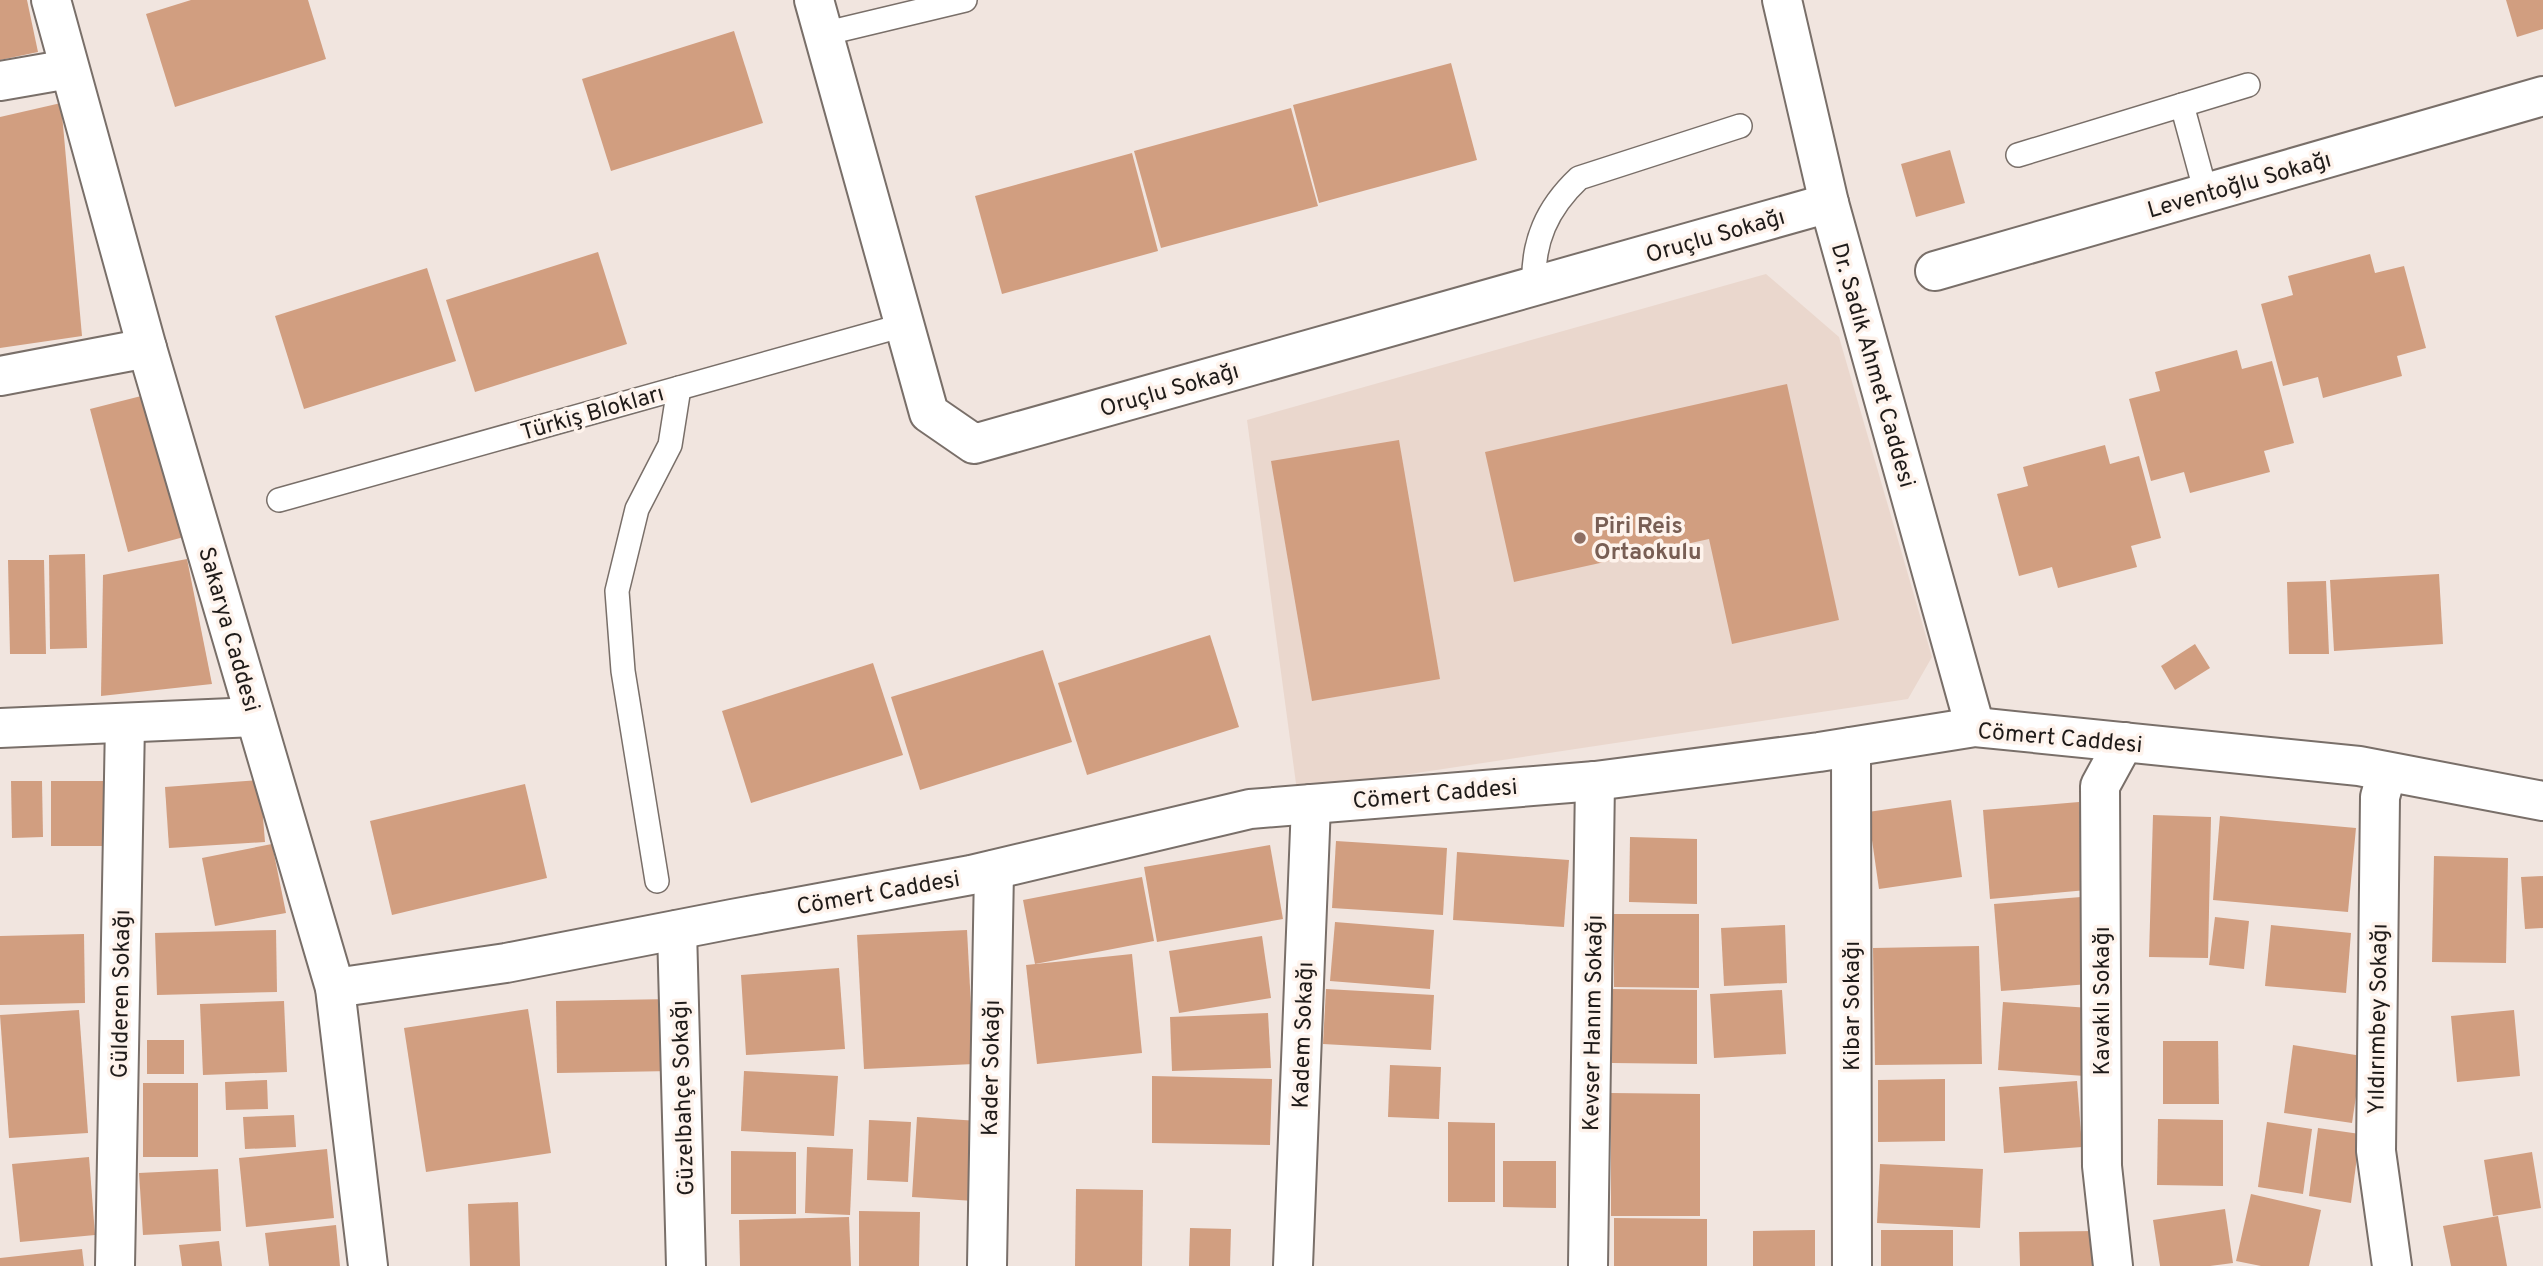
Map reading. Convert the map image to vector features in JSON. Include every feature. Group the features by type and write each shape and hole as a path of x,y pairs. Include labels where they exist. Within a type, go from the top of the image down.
{"street":[{"name":"Sakarya Caddesi","path":"51,0 147,348 335,988 368,1266"},
{"name":"Dr. Sadık Ahmet Caddesi","path":"1782,0 1829,203 1975,727"},
{"name":"Oruçlu Sokağı","path":"818,17 929,413 974,444 1829,203"},
{"path":"0,81 69,69"},
{"name":"Leventoğlu Sokağı","path":"1935,271 2543,96"},
{"path":"0,376 147,348"},
{"path":"0,728 256,717"},
{"name":"Gülderen Sokağı","path":"114,1266 125,723"},
{"name":"Cömert Caddesi","path":"335,988 506,963 994,870 1250,809 1595,781 1851,747 1975,727 2360,766 2543,801"},
{"name":"Kavaklı Sokağı","path":"2113,1266 2102,1166 2099,786 2124,742"},
{"name":"Kibar Sokağı","path":"1851,747 1852,1266"},
{"name":"Yıldırımbey Sokağı","path":"2387,772 2380,797 2376,1151 2392,1266"},
{"name":"Kevser Hanım Sokağı","path":"1588,1266 1595,781"},
{"name":"Kadem Sokağı","path":"1293,1266 1311,804"},
{"name":"Kader Sokağı","path":"987,1266 994,870"},
{"name":"Güzelbahçe Sokağı","path":"677,930 687,1266"}],"lane":[{"path":"818,17 965,0"},
{"path":"2018,155 2248,85"},
{"path":"2182,105 2206,193"},
{"path":"1534,286 1535,255 1543,225 1558,200 1579,178 1740,126"},
{"name":"Türkiş Blokları","path":"279,500 904,325"},
{"path":"657,881 623,671 617,591 637,509 670,445 679,388"}],"shaded area":[{"name":"Piri Reis Ortaokulu","path":"1766,274 1839,337 1932,657 1908,699 1297,791 1247,420"}],"building":[{"path":"0,0 27,0 38,52 0,60"},
{"path":"191,0 308,0 326,59 175,107 146,14"},
{"path":"2506,0 2543,0 2543,29 2517,37"},
{"path":"734,31 763,123 611,171 582,79"},
{"path":"1451,63 1477,160 1319,203 1293,105"},
{"path":"61,103 82,336 0,348 0,117"},
{"path":"1291,108 1318,206 1161,248 1134,151"},
{"path":"1950,150 1965,203 1916,217 1901,164"},
{"path":"1132,153 1158,251 1002,294 975,196"},
{"path":"598,252 627,344 475,392 446,300"},
{"path":"2370,254 2375,273 2404,266 2426,348 2397,356 2402,376 2323,398 2318,377 2283,386 2261,304 2293,295 2288,276"},
{"path":"427,268 456,361 304,409 275,316"},
{"path":"2237,350 2242,369 2272,361 2294,443 2264,451 2270,472 2190,493 2184,472 2151,481 2129,399 2160,391 2155,372"},
{"path":"1787,384 1839,620 1732,644 1709,539 1514,582 1485,452"},
{"path":"157,392 195,534 128,552 90,409"},
{"path":"1399,440 1440,679 1312,701 1271,461"},
{"path":"2105,445 2110,464 2139,456 2161,538 2131,546 2137,567 2058,588 2052,567 2019,576 1997,494 2028,486 2023,467"},
{"path":"85,554 87,648 50,649 49,555"},
{"path":"187,559 212,684 101,696 103,575"},
{"path":"8,560 44,560 46,654 10,654"},
{"path":"2439,574 2443,644 2334,651 2330,580"},
{"path":"2326,581 2329,654 2289,654 2287,582"},
{"path":"1210,635 1239,727 1087,775 1058,683"},
{"path":"2195,644 2210,668 2175,690 2161,666"},
{"path":"1043,650 1072,742 920,790 891,697"},
{"path":"873,663 903,755 751,803 722,711"},
{"path":"260,780 265,842 169,848 165,787"},
{"path":"11,781 42,781 43,837 12,838"},
{"path":"51,781 107,781 107,846 51,846"},
{"path":"525,784 547,878 392,915 370,821"},
{"path":"1951,800 1962,877 1879,889 1868,812"},
{"path":"2079,802 2087,890 1990,899 1983,810"},
{"path":"2153,815 2211,817 2208,958 2149,957"},
{"path":"2220,816 2356,828 2348,912 2213,900"},
{"path":"1630,837 1697,839 1697,904 1629,902"},
{"path":"1336,841 1447,848 1443,915 1332,908"},
{"path":"272,844 286,913 215,926 202,858"},
{"path":"1270,845 1283,919 1157,942 1144,867"},
{"path":"1457,852 1569,860 1564,927 1453,920"},
{"path":"2434,856 2508,858 2506,963 2432,962"},
{"path":"2543,876 2543,928 2525,929 2521,877"},
{"path":"1142,877 1154,941 1035,964 1023,900"},
{"path":"2081,897 2089,984 2001,991 1994,904"},
{"path":"1614,914 1699,914 1699,988 1614,987"},
{"path":"2215,917 2249,921 2244,969 2209,965"},
{"path":"1335,922 1434,930 1430,989 1330,981"},
{"path":"1785,925 1787,983 1724,986 1721,928"},
{"path":"2271,925 2351,933 2346,993 2265,986"},
{"path":"276,930 277,992 157,995 155,933"},
{"path":"967,930 974,1064 864,1069 857,935"},
{"path":"84,934 85,1003 0,1005 0,936"},
{"path":"1262,936 1271,998 1179,1013 1169,951"},
{"path":"1979,946 1982,1064 1875,1065 1873,948"},
{"path":"1132,954 1142,1053 1037,1064 1026,965"},
{"path":"839,968 845,1049 746,1055 741,975"},
{"path":"1326,989 1434,995 1431,1050 1323,1044"},
{"path":"1612,989 1697,990 1697,1064 1612,1063"},
{"path":"1782,990 1786,1054 1714,1058 1710,994"},
{"path":"672,999 673,1071 557,1073 556,1001"},
{"path":"284,1001 287,1072 203,1075 200,1004"},
{"path":"2003,1002 2090,1008 2085,1076 1998,1070"},
{"path":"528,1009 551,1153 426,1172 404,1028"},
{"path":"79,1010 88,1133 9,1138 0,1015"},
{"path":"2514,1010 2520,1076 2457,1082 2451,1016"},
{"path":"1268,1013 1271,1068 1172,1071 1170,1017"},
{"path":"147,1040 184,1040 184,1074 147,1074"},
{"path":"2163,1041 2218,1041 2219,1104 2163,1104"},
{"path":"2293,1045 2362,1056 2352,1123 2284,1113"},
{"path":"1390,1065 1441,1067 1439,1119 1388,1117"},
{"path":"744,1071 838,1076 834,1136 741,1131"},
{"path":"1152,1076 1272,1079 1270,1145 1152,1143"},
{"path":"1945,1079 1945,1141 1878,1142 1878,1080"},
{"path":"267,1080 268,1109 226,1110 225,1082"},
{"path":"2077,1081 2082,1147 2004,1153 1999,1087"},
{"path":"143,1083 198,1083 198,1157 143,1157"},
{"path":"1611,1093 1700,1094 1700,1216 1611,1216"},
{"path":"294,1115 296,1147 245,1149 243,1117"},
{"path":"917,1117 979,1121 974,1201 912,1197"},
{"path":"2158,1119 2223,1120 2223,1186 2157,1185"},
{"path":"869,1120 911,1122 908,1182 867,1180"},
{"path":"1448,1122 1495,1123 1495,1202 1448,1202"},
{"path":"2267,1122 2312,1129 2303,1194 2258,1187"},
{"path":"2318,1128 2360,1134 2351,1203 2309,1196"},
{"path":"807,1147 853,1149 850,1215 805,1213"},
{"path":"327,1149 334,1218 246,1227 239,1158"},
{"path":"731,1151 796,1152 796,1214 731,1214"},
{"path":"2532,1152 2541,1208 2493,1216 2484,1160"},
{"path":"89,1157 95,1235 20,1242 12,1164"},
{"path":"1503,1161 1556,1161 1556,1208 1503,1207"},
{"path":"1880,1164 1983,1169 1980,1228 1877,1223"},
{"path":"218,1169 221,1231 143,1235 139,1173"},
{"path":"1076,1189 1143,1190 1142,1266 1075,1266"},
{"path":"2251,1194 2321,1210 2309,1266 2261,1266 2236,1261"},
{"path":"518,1202 520,1266 470,1266 468,1204"},
{"path":"2225,1209 2233,1263 2160,1266 2153,1220"},
{"path":"859,1211 920,1212 919,1266 859,1266"},
{"path":"2498,1216 2507,1266 2451,1266 2443,1226"},
{"path":"849,1217 851,1266 740,1266 739,1220"},
{"path":"1614,1218 1707,1219 1707,1266 1614,1266"},
{"path":"336,1225 340,1266 269,1266 265,1233"},
{"path":"1190,1228 1231,1229 1230,1266 1189,1266"},
{"path":"1815,1230 1815,1266 1753,1266 1753,1231"},
{"path":"1881,1230 1953,1230 1953,1266 1881,1266"},
{"path":"2096,1231 2096,1266 2020,1266 2019,1232"},
{"path":"219,1241 222,1266 182,1266 179,1245"},
{"path":"82,1249 84,1266 0,1266 0,1258"}],"place":[{"name":"Piri Reis Ortaokulu","path":"1580,538"}]}
